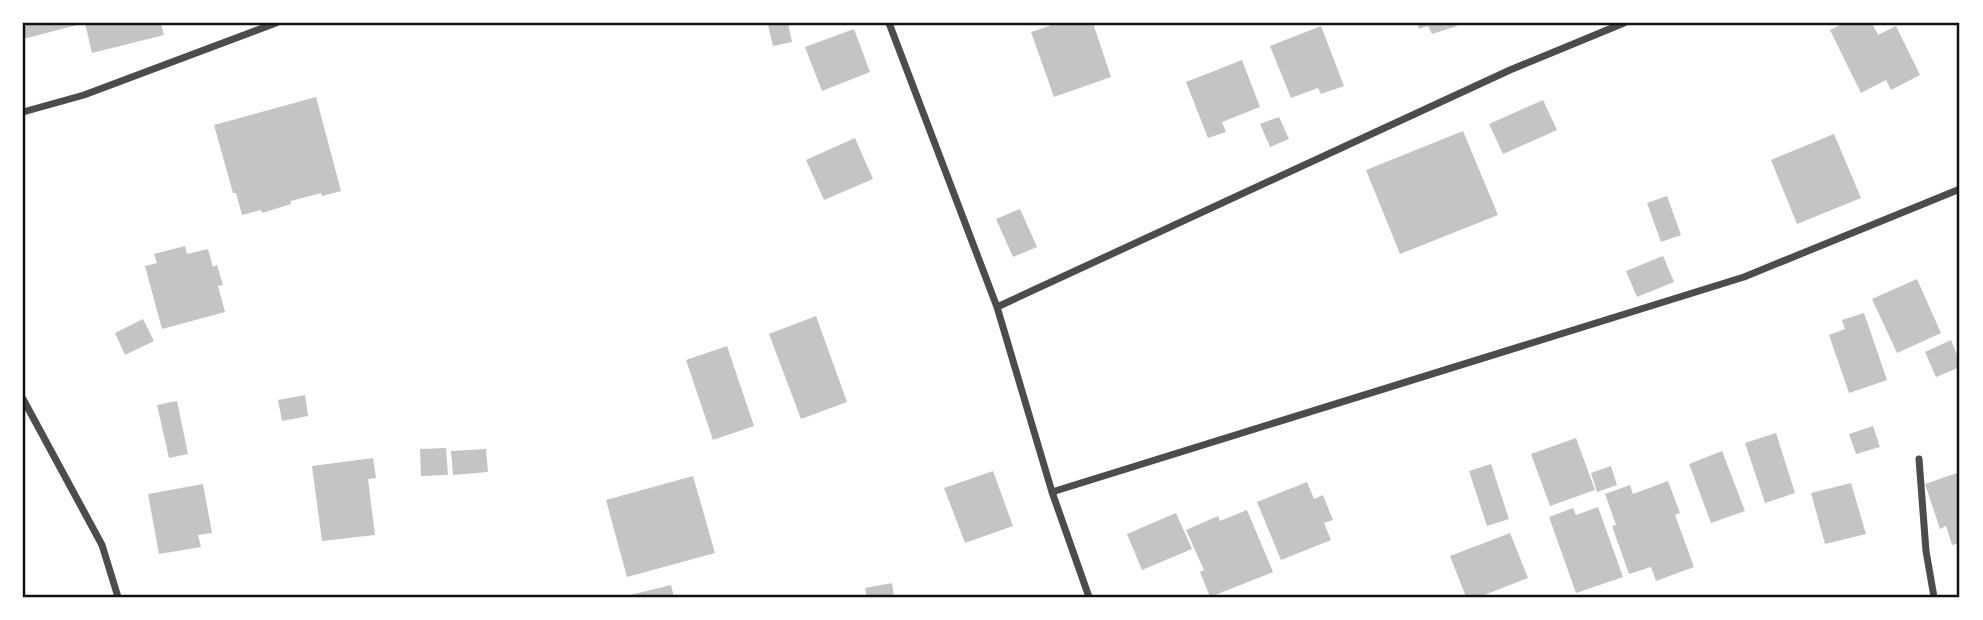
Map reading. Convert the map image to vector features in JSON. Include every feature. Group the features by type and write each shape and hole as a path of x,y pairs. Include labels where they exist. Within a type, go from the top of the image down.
{"street":[{"path":"23,112 84,95 276,23"},
{"path":"889,23 997,307 1052,492 1088,597"},
{"path":"997,307 1510,70 1624,23"},
{"path":"1052,492 1744,276 1960,190"},
{"path":"23,399 102,545 118,597"},
{"path":"1919,459 1926,551 1934,597"}],"building":[{"path":"23,23 80,23 81,24 23,39"},
{"path":"85,23 161,23 164,35 92,53"},
{"path":"788,23 792,42 773,46 768,25"},
{"path":"1058,23 1093,23 1111,77 1054,97 1031,32"},
{"path":"1417,23 1456,23 1457,26 1432,34 1428,26 1419,29"},
{"path":"1844,23 1872,23 1878,35 1896,26 1920,75 1891,90 1886,80 1861,93 1830,30"},
{"path":"1321,26 1344,86 1321,94 1318,88 1291,98 1270,46"},
{"path":"854,29 870,72 822,91 805,47"},
{"path":"1242,60 1260,107 1222,122 1226,132 1208,138 1186,82"},
{"path":"316,97 341,191 291,201 291,204 262,213 261,210 242,215 214,125"},
{"path":"1543,100 1557,130 1503,154 1489,124"},
{"path":"1279,117 1289,139 1270,147 1260,124"},
{"path":"1463,131 1498,215 1400,254 1366,170"},
{"path":"1834,134 1861,198 1797,224 1771,160"},
{"path":"855,138 873,179 824,200 806,160"},
{"path":"1667,196 1681,235 1661,242 1647,203"},
{"path":"1020,209 1037,247 1013,257 996,219"},
{"path":"185,246 187,254 208,249 213,267 217,265 223,285 218,286 225,312 162,329 145,266 157,263 154,254"},
{"path":"1663,256 1674,282 1637,297 1626,271"},
{"path":"1917,279 1941,333 1897,353 1872,299"},
{"path":"1864,313 1887,380 1849,393 1829,335 1845,329 1842,320"},
{"path":"816,316 847,402 801,419 769,334"},
{"path":"143,319 154,341 125,355 115,333"},
{"path":"1951,340 1960,367 1936,377 1925,352"},
{"path":"727,346 754,426 713,440 686,360"},
{"path":"305,395 308,416 282,421 278,400"},
{"path":"177,401 188,454 169,458 157,405"},
{"path":"1873,426 1880,447 1856,454 1849,434"},
{"path":"1776,433 1795,493 1765,503 1745,443"},
{"path":"1576,438 1595,490 1550,506 1531,454"},
{"path":"446,448 448,475 421,476 420,449"},
{"path":"486,449 488,472 453,475 451,451"},
{"path":"1722,451 1745,511 1711,523 1689,464"},
{"path":"373,458 376,478 368,479 375,535 322,541 312,466"},
{"path":"1491,464 1509,519 1487,526 1469,471"},
{"path":"1611,466 1617,485 1597,492 1591,473"},
{"path":"993,471 1013,526 965,543 944,488"},
{"path":"1960,472 1960,543 1952,545 1946,526 1940,529 1925,484"},
{"path":"693,476 715,553 627,577 606,500"},
{"path":"1668,481 1680,513 1675,515 1694,567 1656,581 1651,567 1629,574 1612,526 1616,525 1605,494 1630,485 1633,494"},
{"path":"1307,482 1314,499 1323,495 1333,520 1324,523 1331,540 1281,560 1257,502"},
{"path":"1851,483 1866,534 1825,544 1811,493"},
{"path":"203,484 212,533 198,535 201,547 159,554 148,494"},
{"path":"1598,507 1623,577 1576,593 1549,517 1573,508 1576,515"},
{"path":"1247,510 1273,572 1210,597 1200,572 1204,570 1186,530 1218,516 1220,521"},
{"path":"1176,513 1192,549 1142,570 1127,534"},
{"path":"1510,533 1528,578 1479,597 1466,597 1450,556"},
{"path":"892,583 894,597 867,597 865,588"},
{"path":"671,585 674,597 626,597 626,596"}]}
